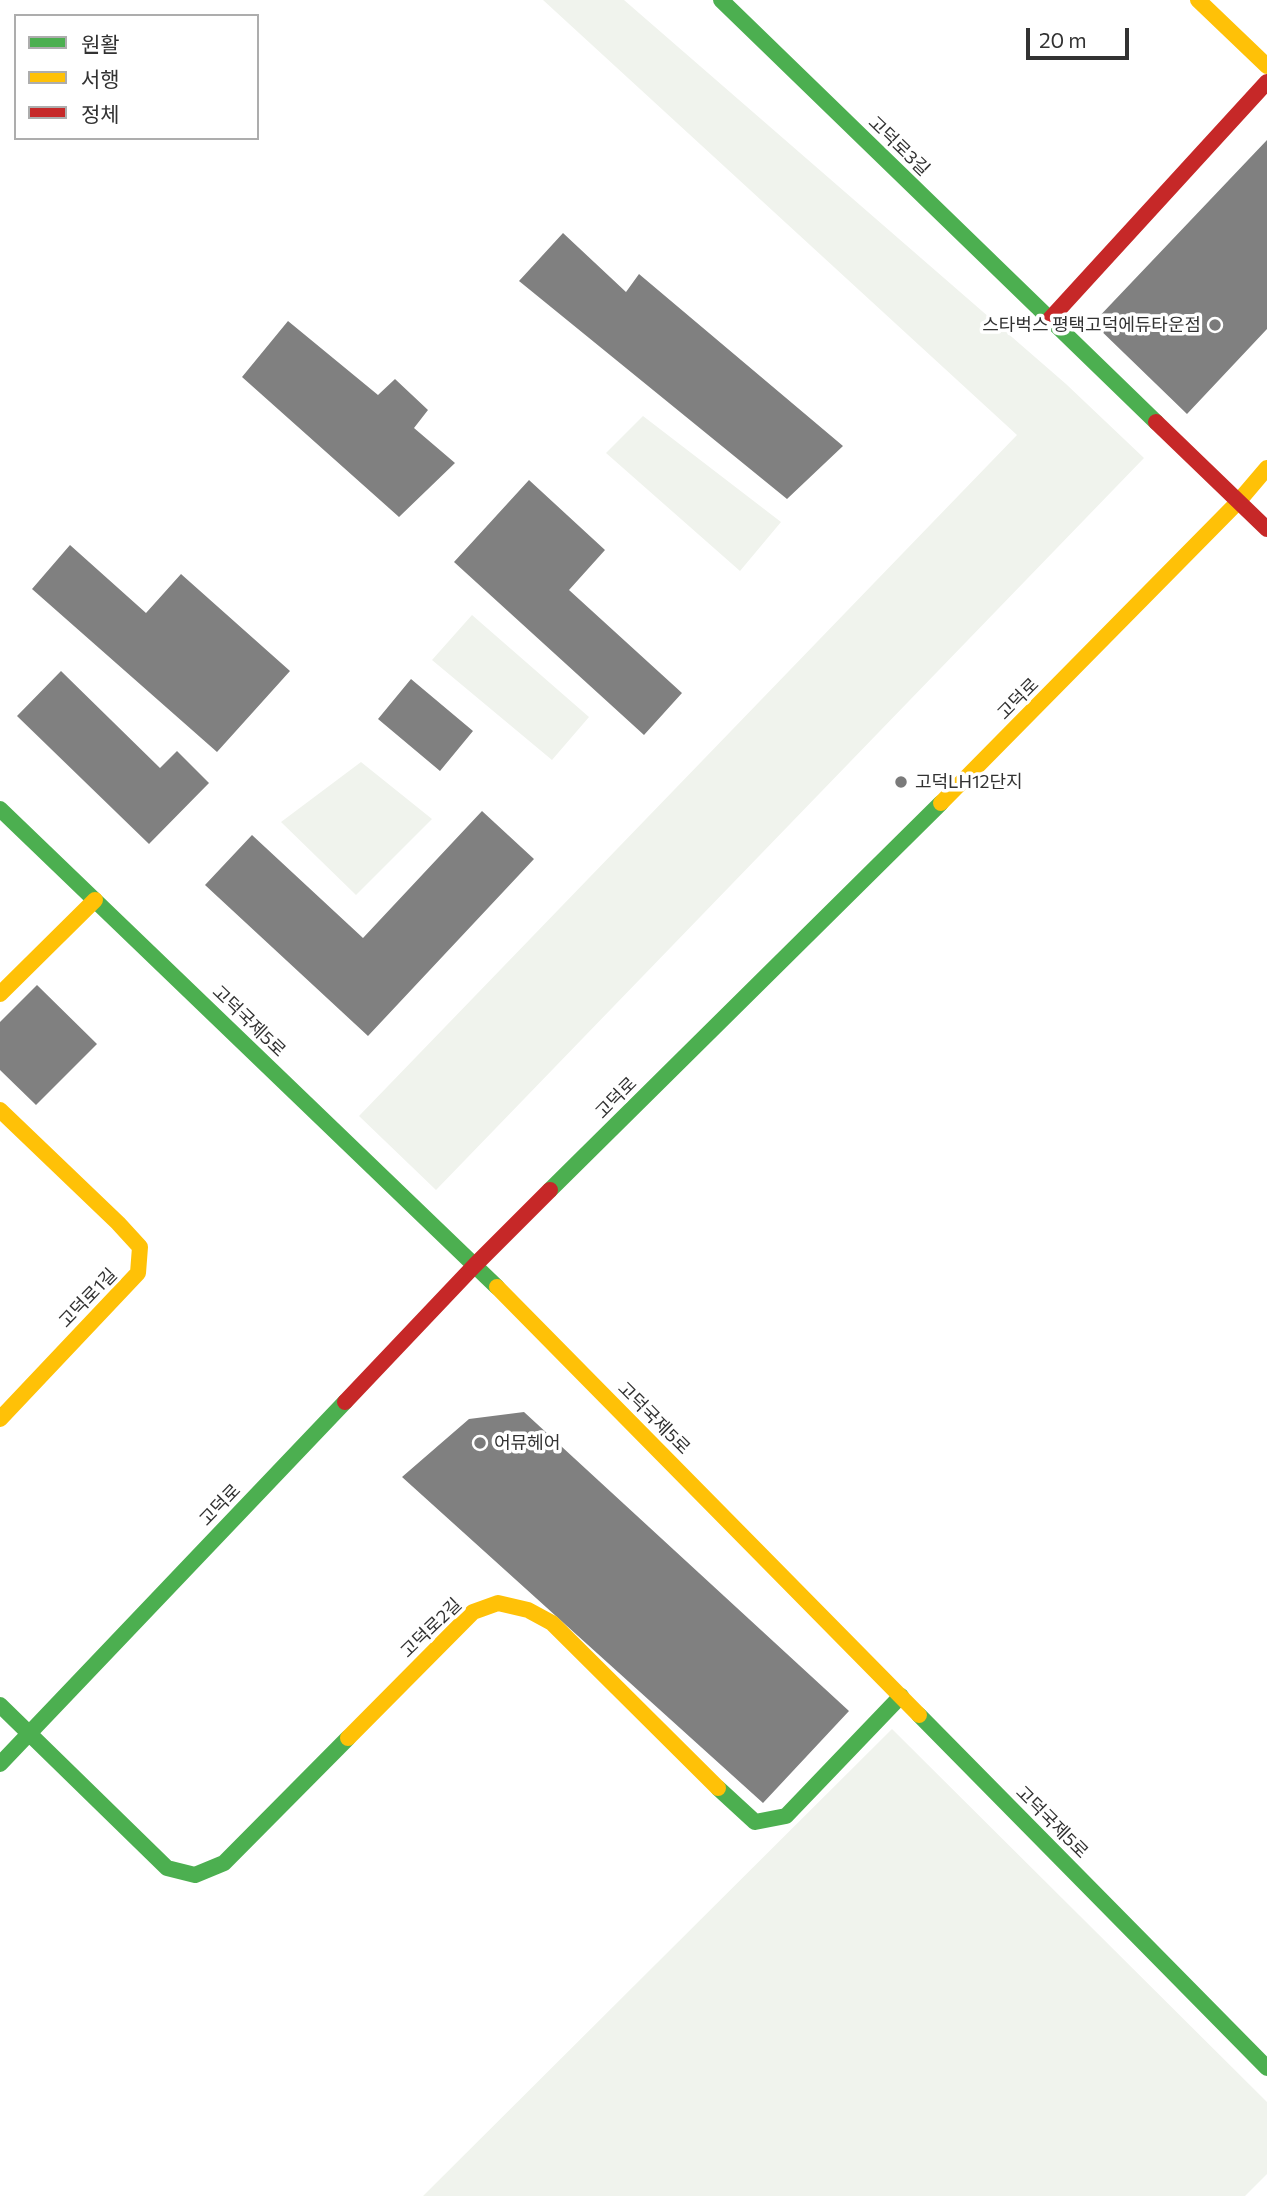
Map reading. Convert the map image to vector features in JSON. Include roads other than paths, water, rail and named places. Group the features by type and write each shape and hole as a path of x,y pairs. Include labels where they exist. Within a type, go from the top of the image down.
{"street":[{"name":"고덕로3길","path":"721,0 1267,529"},
{"path":"1198,0 1267,66"},
{"path":"1050,319 1267,82"},
{"name":"고덕로","path":"0,1764 475,1265 974,770 1238,502 1267,468"},
{"name":"고덕국제5로","path":"0,808 475,1265 1267,2068"},
{"path":"0,994 95,900"},
{"name":"고덕로1길","path":"0,1110 140,1247 138,1273 0,1419"},
{"name":"고덕로2길","path":"29,1733 167,1868 195,1875 224,1863 473,1612 498,1603 528,1611 552,1623 755,1822 786,1816 901,1696"},
{"path":"0,1704 29,1733"}],"place":[{"name":"스타벅스 평택고덕에듀타운점","path":"1215,325"},
{"name":"고덕LH12단지","path":"901,782"},
{"name":"어뮤헤어","path":"480,1443"}]}
